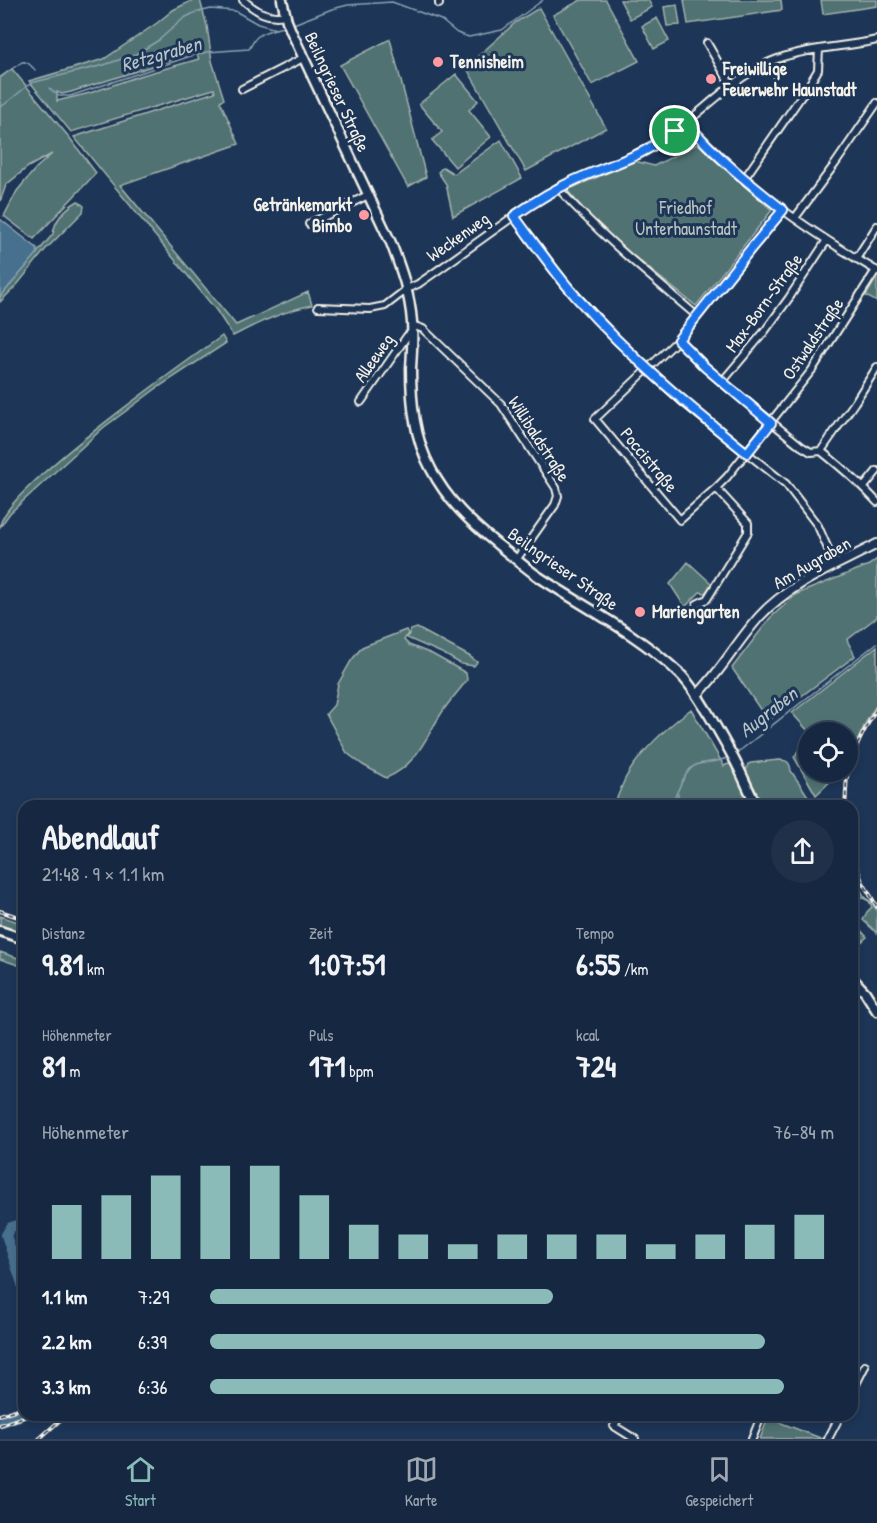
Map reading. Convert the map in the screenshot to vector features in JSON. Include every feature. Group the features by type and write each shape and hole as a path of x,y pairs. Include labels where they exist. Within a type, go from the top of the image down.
{"main road":[{"name":"Beilngrieser Straße","path":"282,0 291,31 401,268 407,289 412,328 412,403 415,424 429,467 440,486 462,513 516,560 627,633 663,659 687,681 728,749 754,800"},
{"path":"0,931 18,937"},
{"path":"858,984 877,1011"}],"street":[{"path":"243,0 262,14 286,18"},
{"name":"Weckenweg","path":"318,307 370,309 385,306 542,197 600,169 637,155 662,140 687,123 731,85 755,70 782,57 877,40"},
{"path":"707,43 731,85"},
{"path":"744,179 818,70 819,49"},
{"path":"242,89 303,58"},
{"path":"795,219 877,103"},
{"path":"687,123 744,179 783,210 877,271"},
{"path":"558,188 604,237 697,316"},
{"path":"309,224 369,195"},
{"path":"647,369 678,340 783,210"},
{"path":"514,216 578,300 618,341 683,402 786,484 818,526 835,565"},
{"path":"856,259 877,226"},
{"name":"Max-Born-Straße","path":"722,382 765,331 827,240"},
{"name":"Ostwaldstraße","path":"680,520 716,488 771,423 812,370 877,271"},
{"name":"Alleeweg","path":"361,402 412,328"},
{"name":"Willibaldstraße","path":"412,328 423,329 501,404 556,488 558,496 555,505 516,560"},
{"path":"678,340 722,382 771,423 811,452 821,451 864,487 877,502"},
{"path":"821,451 877,367"},
{"name":"Poccistraße","path":"647,369 595,419 680,520"},
{"path":"864,487 877,471"},
{"path":"697,604 707,599 748,532 748,523 716,488"},
{"name":"Am Augraben","path":"697,695 767,609 796,587 877,544"},
{"path":"858,1380 865,1366"},
{"path":"617,1421 614,1426 635,1439"},
{"path":"752,1439 759,1421"},
{"path":"828,1439 837,1421"}],"green space":[{"path":"193,0 200,0 207,26 212,61 224,99 220,101 239,144 120,185 236,325 308,292 312,305 292,310 233,336 216,310 74,137 215,92 214,89 71,132 29,81 104,59 173,10","holes":["196,52 199,59 90,93 57,101 57,92 62,94 71,92"]},
{"path":"581,0 606,0 639,61 592,85 553,15"},
{"path":"620,0 648,0 652,7 630,19"},
{"path":"684,0 781,0 782,10 688,24"},
{"path":"821,0 877,0 877,6 823,14"},
{"path":"677,5 680,25 667,26 664,7"},
{"path":"539,8 606,128 526,171 466,67 516,22"},
{"path":"657,18 669,41 654,49 642,26"},
{"path":"390,39 426,177 408,187 340,65"},
{"path":"12,69 96,173 34,239 4,216 17,191 36,168 52,154 28,167 6,185 0,202 0,78"},
{"path":"456,74 478,101 469,110 491,137 455,167 432,140 442,132 419,104"},
{"path":"501,140 522,178 453,216 446,184 438,172 443,167 454,174"},
{"name":"Friedhof Unterhaunstadt","path":"699,143 772,210 696,306 612,237 567,190 635,161 654,166"},
{"path":"78,201 84,206 83,212 45,250 0,302 0,297 53,234 62,214"},
{"path":"877,277 877,302 866,296"},
{"path":"222,336 226,343 157,388 103,428 10,513 0,527 8,510 61,458"},
{"path":"877,559 877,617 847,640 855,656 768,721 732,668 770,618 797,594 869,565"},
{"path":"688,562 712,584 705,593 700,592 685,607 670,584"},
{"path":"417,628 477,662 474,666 461,664 407,638 411,630"},
{"path":"406,630 408,633 404,640 409,645 432,654 466,673 467,680 412,759 396,773 386,778 347,753 326,714 334,705 338,684 362,647"},
{"path":"877,646 877,704 858,740 858,722 800,722 792,713"},
{"path":"691,709 724,766 732,765 752,800 740,800 739,798 737,800 616,800 631,769 663,732"},
{"path":"798,752 798,764 794,757"},
{"path":"779,760 788,762 791,771 811,800 760,800 746,771 748,764"},
{"path":"808,782 830,782 816,795"},
{"path":"858,885 877,911 877,933 863,920 872,907 869,901 858,895"},
{"path":"0,916 18,922 18,932 0,926"},
{"path":"858,927 867,937 858,945"},
{"path":"0,952 18,958 18,965 0,959"},
{"path":"767,1421 776,1421 823,1439 760,1439"}],"water":[{"path":"0,219 37,248 37,254 0,297"}],"waterway":[{"name":"Retzgraben","path":"291,25 348,5 392,2 441,20 457,33 469,37 502,30 543,0"},
{"path":"0,108 31,83 104,65 136,54 159,40 184,18 194,13 211,9 235,11 258,24 276,29"},
{"name":"Retzgraben","path":"49,88 59,96 70,96 191,56 207,52 249,49 260,35 287,26"},
{"path":"136,55 142,70"},
{"name":"Retzgraben","path":"0,77 22,62 28,63 35,70"},
{"name":"Augraben","path":"736,753 877,643"},
{"name":"Augraben","path":"674,800 692,767 729,757"},
{"name":"Augraben","path":"678,794 678,800"},
{"name":"Augraben","path":"18,1225 11,1227 6,1235 18,1272"},
{"name":"Augraben","path":"0,1423 18,1417"}],"railway":[{"path":"845,800 847,777 855,750 877,708"},
{"path":"858,870 877,907"},
{"path":"0,911 18,917"},
{"path":"0,1415 18,1409"},
{"path":"0,1425 18,1419"},
{"path":"39,1439 59,1421"}],"place":[{"name":"Tennisheim","path":"438,62"},
{"name":"Freiwillige Feuerwehr Haunstadt","path":"711,79"},
{"name":"Getränkemarkt Bimbo","path":"364,215"},
{"name":"Mariengarten","path":"640,612"}],"route":[{"path":"687,123 744,179 783,210 678,340 705,367 771,423 747,453 683,402 618,341 578,300 514,216 542,197 575,180 637,155 675,131 687,123"}]}
